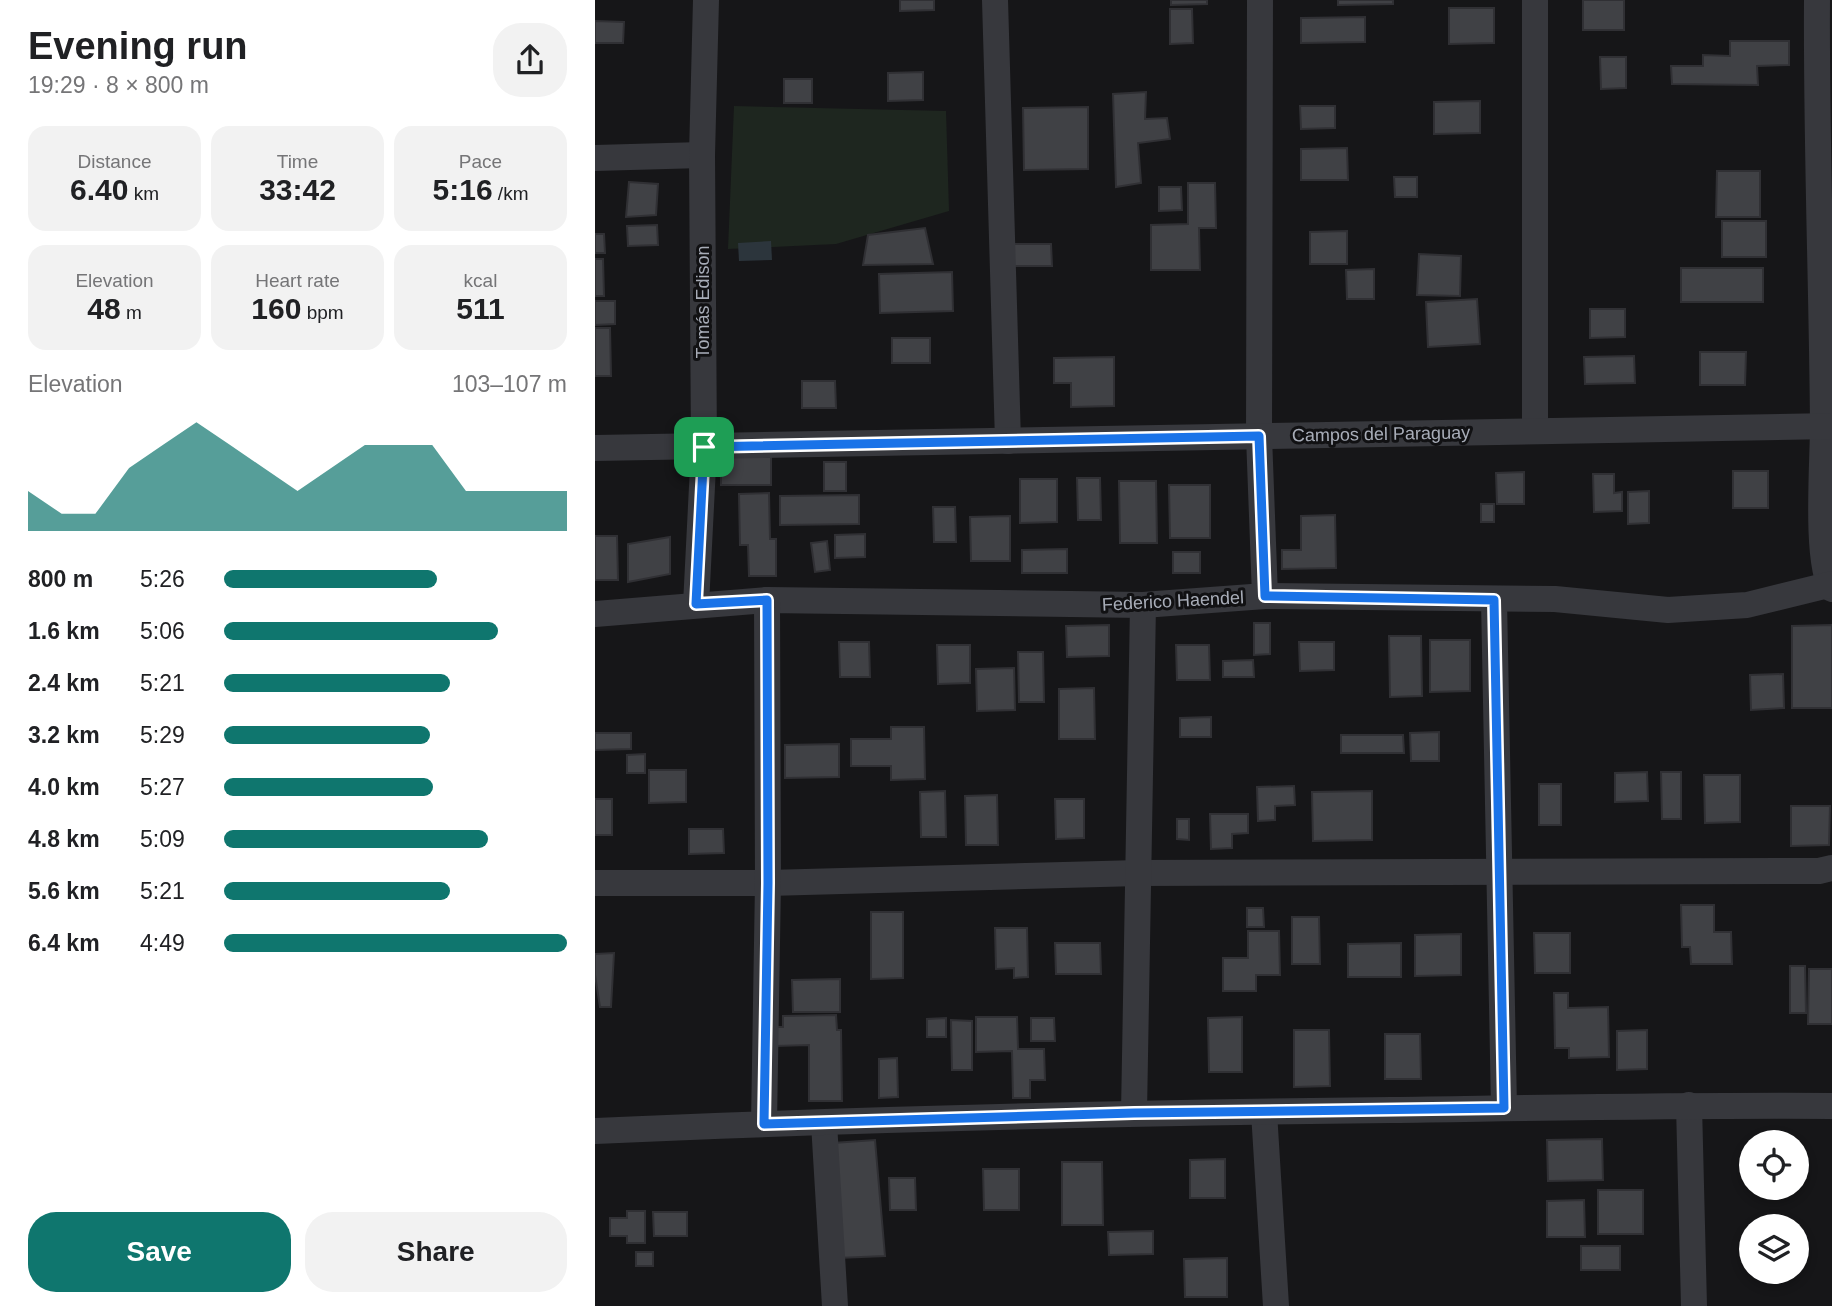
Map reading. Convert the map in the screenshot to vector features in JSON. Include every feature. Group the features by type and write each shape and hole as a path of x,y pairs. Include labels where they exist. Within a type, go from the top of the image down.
{"street":[{"name":"Tomás Edison","path":"696,604 704,447 702,155 706,0"},
{"path":"995,0 1008,440"},
{"path":"1260,0 1259,436 1265,596"},
{"path":"1535,0 1535,431"},
{"path":"1817,0 1824,137 1828,426 1822,560 1831,586"},
{"path":"595,158 702,155"},
{"name":"Campos del Paraguay","path":"595,448 1828,426"},
{"name":"Federico Haendel","path":"595,614 767,600 1143,606 1265,596 1555,599 1668,610 1747,606 1831,586"},
{"path":"764,1124 768,883 767,600"},
{"path":"1494,600 1504,1108"},
{"path":"1134,1113 1143,606"},
{"path":"595,883 768,883 1139,873 1819,871 1832,868"},
{"path":"1689,1105 1694,1306"},
{"path":"595,1131 1134,1113 1689,1105 1832,1106"},
{"path":"1263,1112 1276,1306"},
{"path":"824,1123 835,1306"}],"shaded area":[{"path":"734,106 946,111 949,211 836,244 728,249"},
{"path":"771,241 772,260 739,261 738,243"}],"building":[{"path":"900,0 934,0 934,10 900,11"},
{"path":"1171,0 1207,0 1207,4 1171,5"},
{"path":"1338,0 1393,0 1393,4 1338,5"},
{"path":"1583,0 1624,0 1624,30 1583,30"},
{"path":"1449,8 1494,8 1494,43 1449,44"},
{"path":"1170,9 1192,9 1193,43 1170,44"},
{"path":"1365,17 1365,42 1301,43 1301,18"},
{"path":"595,21 624,22 623,43 595,43"},
{"path":"1730,41 1789,41 1789,65 1757,66 1758,85 1672,84 1671,66 1703,66 1703,55 1730,56"},
{"path":"1600,57 1626,57 1626,88 1601,89"},
{"path":"923,72 923,100 888,101 888,73"},
{"path":"784,79 812,79 812,103 784,103"},
{"path":"1146,92 1145,119 1167,118 1170,139 1138,143 1141,183 1116,187 1113,94"},
{"path":"1480,101 1480,133 1434,134 1434,102"},
{"path":"1300,106 1335,106 1335,128 1301,129"},
{"path":"1088,107 1088,169 1024,170 1023,108"},
{"path":"1347,148 1348,180 1301,180 1301,149"},
{"path":"1717,171 1760,171 1760,217 1716,217"},
{"path":"1394,177 1417,177 1417,197 1395,197"},
{"path":"629,182 658,184 656,215 626,217"},
{"path":"1188,183 1215,183 1216,228 1199,228 1200,270 1151,270 1151,225 1188,224"},
{"path":"1159,187 1181,187 1182,210 1159,211"},
{"path":"1722,221 1766,221 1766,257 1722,257"},
{"path":"657,225 658,245 628,246 627,226"},
{"path":"925,228 933,264 863,265 868,235"},
{"path":"1347,231 1347,264 1310,264 1310,232"},
{"path":"595,234 604,234 605,253 595,253"},
{"path":"1010,244 1051,244 1052,266 1010,266"},
{"path":"1419,254 1461,256 1460,296 1417,295"},
{"path":"595,259 603,259 604,296 595,296"},
{"path":"1681,268 1763,268 1763,302 1681,302"},
{"path":"1374,269 1374,299 1347,299 1346,270"},
{"path":"952,272 953,311 880,313 879,274"},
{"path":"1477,299 1480,344 1428,347 1426,302"},
{"path":"595,301 615,301 615,324 595,325"},
{"path":"1590,309 1625,309 1625,337 1590,338"},
{"path":"595,328 610,328 611,376 595,376"},
{"path":"892,338 930,338 930,363 892,363"},
{"path":"1700,352 1746,352 1745,385 1700,385"},
{"path":"1634,356 1635,383 1585,384 1584,357"},
{"path":"1114,357 1114,406 1071,407 1071,383 1054,383 1054,358"},
{"path":"802,381 835,381 836,408 802,408"},
{"path":"721,457 771,457 771,485 721,485"},
{"path":"824,462 846,462 846,491 824,491"},
{"path":"1733,471 1768,471 1768,508 1733,508"},
{"path":"1524,472 1524,504 1497,504 1496,473"},
{"path":"1593,474 1614,474 1614,493 1622,492 1622,511 1594,512"},
{"path":"1077,478 1100,478 1101,520 1078,520"},
{"path":"1020,479 1057,479 1057,522 1020,523"},
{"path":"1119,481 1156,481 1157,543 1120,543"},
{"path":"1169,485 1210,485 1210,538 1170,538"},
{"path":"1649,491 1649,523 1628,524 1628,492"},
{"path":"769,493 770,539 776,539 776,576 749,576 748,545 740,545 739,494"},
{"path":"859,495 859,524 780,525 780,496"},
{"path":"1481,504 1494,504 1494,522 1481,522"},
{"path":"933,507 955,507 956,542 934,542"},
{"path":"1335,515 1336,568 1282,569 1282,550 1301,550 1301,516"},
{"path":"1010,516 1010,561 971,561 970,517"},
{"path":"865,534 865,557 835,558 835,535"},
{"path":"595,536 617,536 618,580 595,580"},
{"path":"670,537 670,574 628,582 628,544"},
{"path":"827,541 830,570 815,572 811,543"},
{"path":"1067,549 1067,573 1022,573 1022,550"},
{"path":"1173,552 1200,552 1200,573 1173,573"},
{"path":"1254,623 1270,623 1270,654 1254,655"},
{"path":"1109,625 1109,656 1067,657 1066,626"},
{"path":"1832,625 1832,708 1792,708 1792,626"},
{"path":"1389,636 1421,636 1422,696 1390,697"},
{"path":"1430,640 1470,640 1470,691 1430,692"},
{"path":"839,642 869,642 870,677 840,677"},
{"path":"1299,642 1334,642 1334,670 1300,671"},
{"path":"937,645 970,645 970,683 938,684"},
{"path":"1176,645 1209,645 1210,680 1177,680"},
{"path":"1018,652 1043,652 1044,702 1019,702"},
{"path":"1253,660 1254,677 1223,677 1223,661"},
{"path":"1014,668 1015,710 977,711 976,669"},
{"path":"1783,674 1784,708 1751,710 1750,675"},
{"path":"1094,688 1095,739 1059,739 1059,689"},
{"path":"1211,717 1211,737 1180,737 1180,718"},
{"path":"891,727 924,727 925,779 891,780 891,766 851,766 851,739 891,739"},
{"path":"1439,732 1439,761 1411,761 1410,733"},
{"path":"595,733 631,733 631,749 595,750"},
{"path":"1341,735 1403,735 1404,753 1341,753"},
{"path":"839,744 839,777 785,778 785,745"},
{"path":"645,754 645,773 627,773 627,755"},
{"path":"649,770 686,770 686,802 649,803"},
{"path":"1647,772 1648,801 1615,802 1615,773"},
{"path":"1661,772 1681,772 1681,819 1662,819"},
{"path":"1704,775 1740,775 1740,822 1705,823"},
{"path":"1539,784 1561,784 1561,825 1539,825"},
{"path":"1294,786 1295,805 1275,806 1275,820 1258,821 1257,787"},
{"path":"945,791 946,837 921,837 920,792"},
{"path":"1372,791 1372,840 1313,841 1312,792"},
{"path":"997,795 998,845 966,845 965,796"},
{"path":"595,799 612,799 612,835 595,835"},
{"path":"1055,799 1084,799 1084,838 1056,839"},
{"path":"1791,806 1830,806 1829,845 1791,846"},
{"path":"1210,814 1248,814 1248,833 1232,834 1232,848 1211,849"},
{"path":"1177,819 1189,819 1189,840 1177,839"},
{"path":"689,829 723,829 724,853 689,854"},
{"path":"1681,905 1714,905 1714,932 1731,932 1732,964 1691,964 1690,947 1682,947"},
{"path":"1247,908 1263,908 1264,927 1247,927"},
{"path":"871,912 903,912 903,978 871,979"},
{"path":"1292,917 1319,917 1320,964 1292,964"},
{"path":"995,928 1027,928 1028,977 1014,978 1014,968 996,969"},
{"path":"1248,931 1279,931 1280,975 1256,975 1256,991 1223,991 1223,958 1248,958"},
{"path":"1534,933 1570,933 1570,973 1535,973"},
{"path":"1461,934 1461,975 1415,976 1415,935"},
{"path":"1055,943 1100,943 1101,974 1056,974"},
{"path":"1401,943 1401,977 1348,977 1348,944"},
{"path":"614,953 611,1007 600,1007 595,954"},
{"path":"1790,966 1805,966 1806,1013 1790,1013"},
{"path":"1809,969 1832,969 1832,1024 1808,1024"},
{"path":"840,979 840,1012 793,1012 792,980"},
{"path":"1554,993 1568,993 1568,1008 1608,1007 1609,1057 1569,1058 1569,1048 1555,1048"},
{"path":"836,1015 837,1030 841,1030 842,1101 809,1101 809,1045 775,1046 775,1027 783,1027 783,1016"},
{"path":"976,1017 1017,1017 1018,1049 1044,1049 1045,1080 1030,1080 1030,1098 1013,1098 1012,1051 976,1052"},
{"path":"1242,1017 1242,1072 1209,1072 1208,1018"},
{"path":"946,1018 946,1037 927,1037 927,1019"},
{"path":"1031,1018 1054,1018 1055,1041 1031,1041"},
{"path":"951,1020 972,1021 972,1070 952,1070"},
{"path":"1294,1030 1329,1030 1330,1086 1294,1087"},
{"path":"1647,1030 1647,1069 1617,1070 1617,1031"},
{"path":"1385,1034 1420,1034 1421,1079 1385,1079"},
{"path":"897,1058 898,1097 879,1098 879,1059"},
{"path":"1602,1139 1603,1180 1548,1181 1547,1140"},
{"path":"875,1140 885,1256 838,1258 833,1143"},
{"path":"1225,1159 1225,1198 1190,1198 1190,1160"},
{"path":"1062,1162 1102,1162 1103,1225 1062,1225"},
{"path":"983,1169 1019,1169 1019,1210 984,1210"},
{"path":"889,1178 915,1178 916,1210 890,1210"},
{"path":"1598,1190 1643,1190 1643,1234 1598,1234"},
{"path":"1584,1200 1585,1237 1547,1237 1547,1201"},
{"path":"627,1211 645,1211 645,1243 627,1243 627,1236 610,1236 610,1218 627,1218"},
{"path":"653,1212 687,1212 687,1236 654,1236"},
{"path":"1153,1231 1153,1254 1109,1255 1108,1232"},
{"path":"1581,1246 1620,1246 1620,1270 1581,1270"},
{"path":"636,1252 653,1252 653,1266 636,1266"},
{"path":"1227,1258 1227,1297 1185,1297 1184,1259"}],"route":[{"path":"1259,436 1265,596 1494,600 1504,1108 1134,1113 764,1124 768,883 767,600 696,604 704,447 1259,436"}]}
